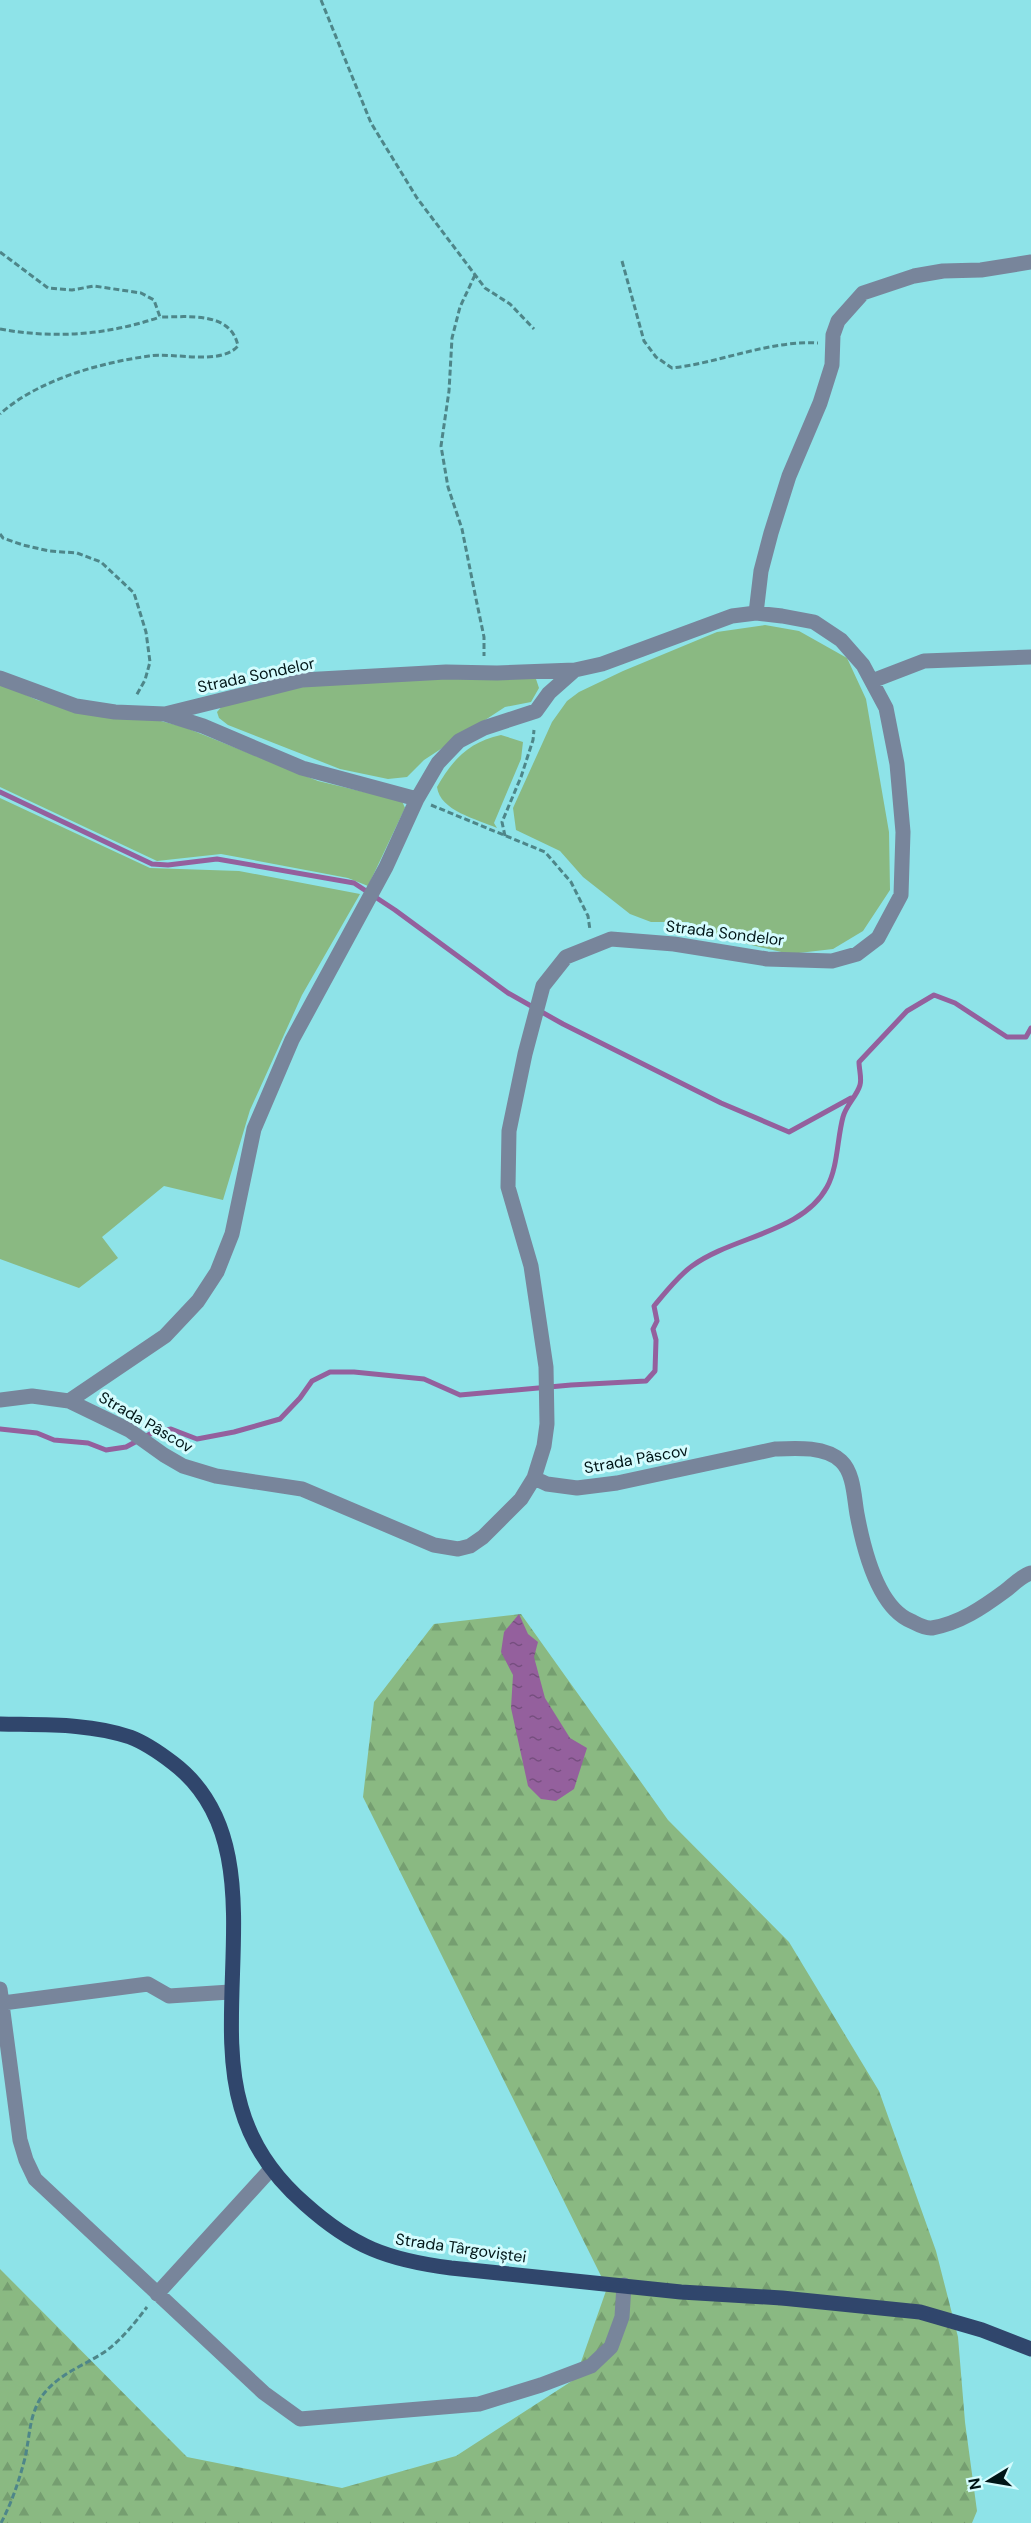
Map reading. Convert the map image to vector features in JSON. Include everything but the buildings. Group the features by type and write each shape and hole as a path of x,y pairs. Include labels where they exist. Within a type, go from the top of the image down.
{"main road":[{"name":"Strada Târgoviștei","path":"0,1724 58,1725 100,1729 132,1738 158,1751 185,1772 203,1794 214,1814 229,1862 234,1929 230,1992 232,2056 240,2106 248,2129 271,2169 313,2212 363,2246 388,2257 451,2268 681,2292 857,2304 920,2313 982,2330 1031,2349"}],"street":[{"path":"756,614 761,571 771,532 789,476 820,403 832,365 833,335 838,321 863,293 914,276 981,270 1031,262"},
{"name":"Strada Sondelor","path":"0,678 76,706 115,712 165,714 302,680 446,672 575,670 602,664 732,616 756,614 814,622 841,640 863,665 886,708 897,764 903,832 901,895 878,938 857,954 832,961 767,959 674,944 611,939 566,957 543,986 525,1054 509,1131 508,1187 531,1266 546,1367 548,1424 534,1478"},
{"path":"872,681 924,661 1031,657"},
{"path":"69,1401 165,1336 198,1302 217,1272 232,1234 254,1129 292,1040 386,867 417,799 438,763 459,741 484,728 536,711 549,693 575,670"},
{"path":"165,714 203,726 302,768 417,799"},
{"name":"Strada Pâscov","path":"0,1400 32,1396 69,1401 129,1430 183,1466 216,1476 302,1489 434,1545 458,1549 470,1546 483,1537 521,1499 534,1478 546,1484 577,1488 617,1483 775,1449 801,1448 826,1453 842,1462 851,1480 860,1527 876,1580 886,1599 905,1618 928,1628 954,1623 987,1605 1031,1573"},
{"path":"230,1992 169,1996 148,1984 2,1996 6,2043 20,2140 35,2179 264,2393 300,2420 479,2404 541,2385 591,2366 611,2347 622,2317 624,2285"},
{"path":"157,2294 271,2169"}],"path":[{"path":"321,0 371,123 417,198 485,288 510,304 534,329"},
{"path":"0,252 48,288 72,290 94,286 141,293 154,300 160,317"},
{"path":"622,261 644,341 656,357 672,368 693,366 792,344 815,342 832,346"},
{"path":"475,275 460,307 452,338 449,391 441,446 448,487 462,529 484,637 487,673"},
{"path":"0,329 25,334 74,335 128,328 160,317 197,316 226,324 236,335 238,346 232,353 212,356 151,355 112,363 39,386 0,414"},
{"path":"0,534 3,538 23,544 49,551 76,553 101,562 134,593 146,632 150,662 145,680 134,701 115,712"},
{"path":"505,836 502,822 521,777 533,740 536,711"},
{"path":"417,799 545,852 571,882 588,916 592,947"},
{"path":"2,2523 15,2496 26,2455 31,2420 41,2398 56,2379 104,2352 126,2336 157,2294"}],"green space":[{"path":"765,625 799,631 847,658 866,699 889,832 890,890 863,931 833,949 790,954 730,940 688,922 651,922 630,914 583,877 560,851 516,830 513,808 552,722 567,701 579,692 623,671 717,632"},
{"path":"447,678 536,679 539,688 531,702 505,707 424,760 407,777 388,779 340,769 228,725 219,718 217,712 224,704 300,686"},
{"path":"0,683 37,700 100,716 149,718 184,727 318,781 402,801 405,808 368,886 348,878 221,854 157,861 0,787"},
{"path":"501,735 523,742 521,759 494,823 497,828 452,808 440,795 437,787 449,768 463,753 480,742"},
{"path":"0,798 150,868 239,871 360,894 302,995 250,1110 223,1200 164,1186 102,1237 118,1258 79,1288 0,1259"},
{"path":"521,1614 668,1820 789,1942 879,2091 936,2251 958,2337 965,2422 977,2511 972,2523 0,2523 0,2269 187,2457 342,2488 456,2456 575,2379 607,2288 363,1797 374,1702 434,1624"}],"water":[{"path":"519,1614 528,1634 538,1642 534,1657 545,1698 570,1738 587,1748 574,1789 556,1801 541,1799 528,1786 511,1708 513,1675 501,1652 504,1632"}],"waterway":[{"path":"0,792 152,864 168,865 217,859 354,883 395,910 508,993 563,1024 721,1103 789,1132 851,1098"},
{"path":"0,1429 37,1433 54,1440 88,1443 106,1450 126,1447 150,1434 171,1429 197,1439 234,1432 280,1419 312,1381 330,1372 424,1379 460,1395 646,1381 655,1371 656,1340 653,1329 657,1321 654,1306 692,1266 727,1247 784,1224 801,1215 816,1202 831,1179 843,1117 860,1085 859,1062 907,1011 934,995 955,1003 1007,1037 1026,1037 1031,1028"}]}
